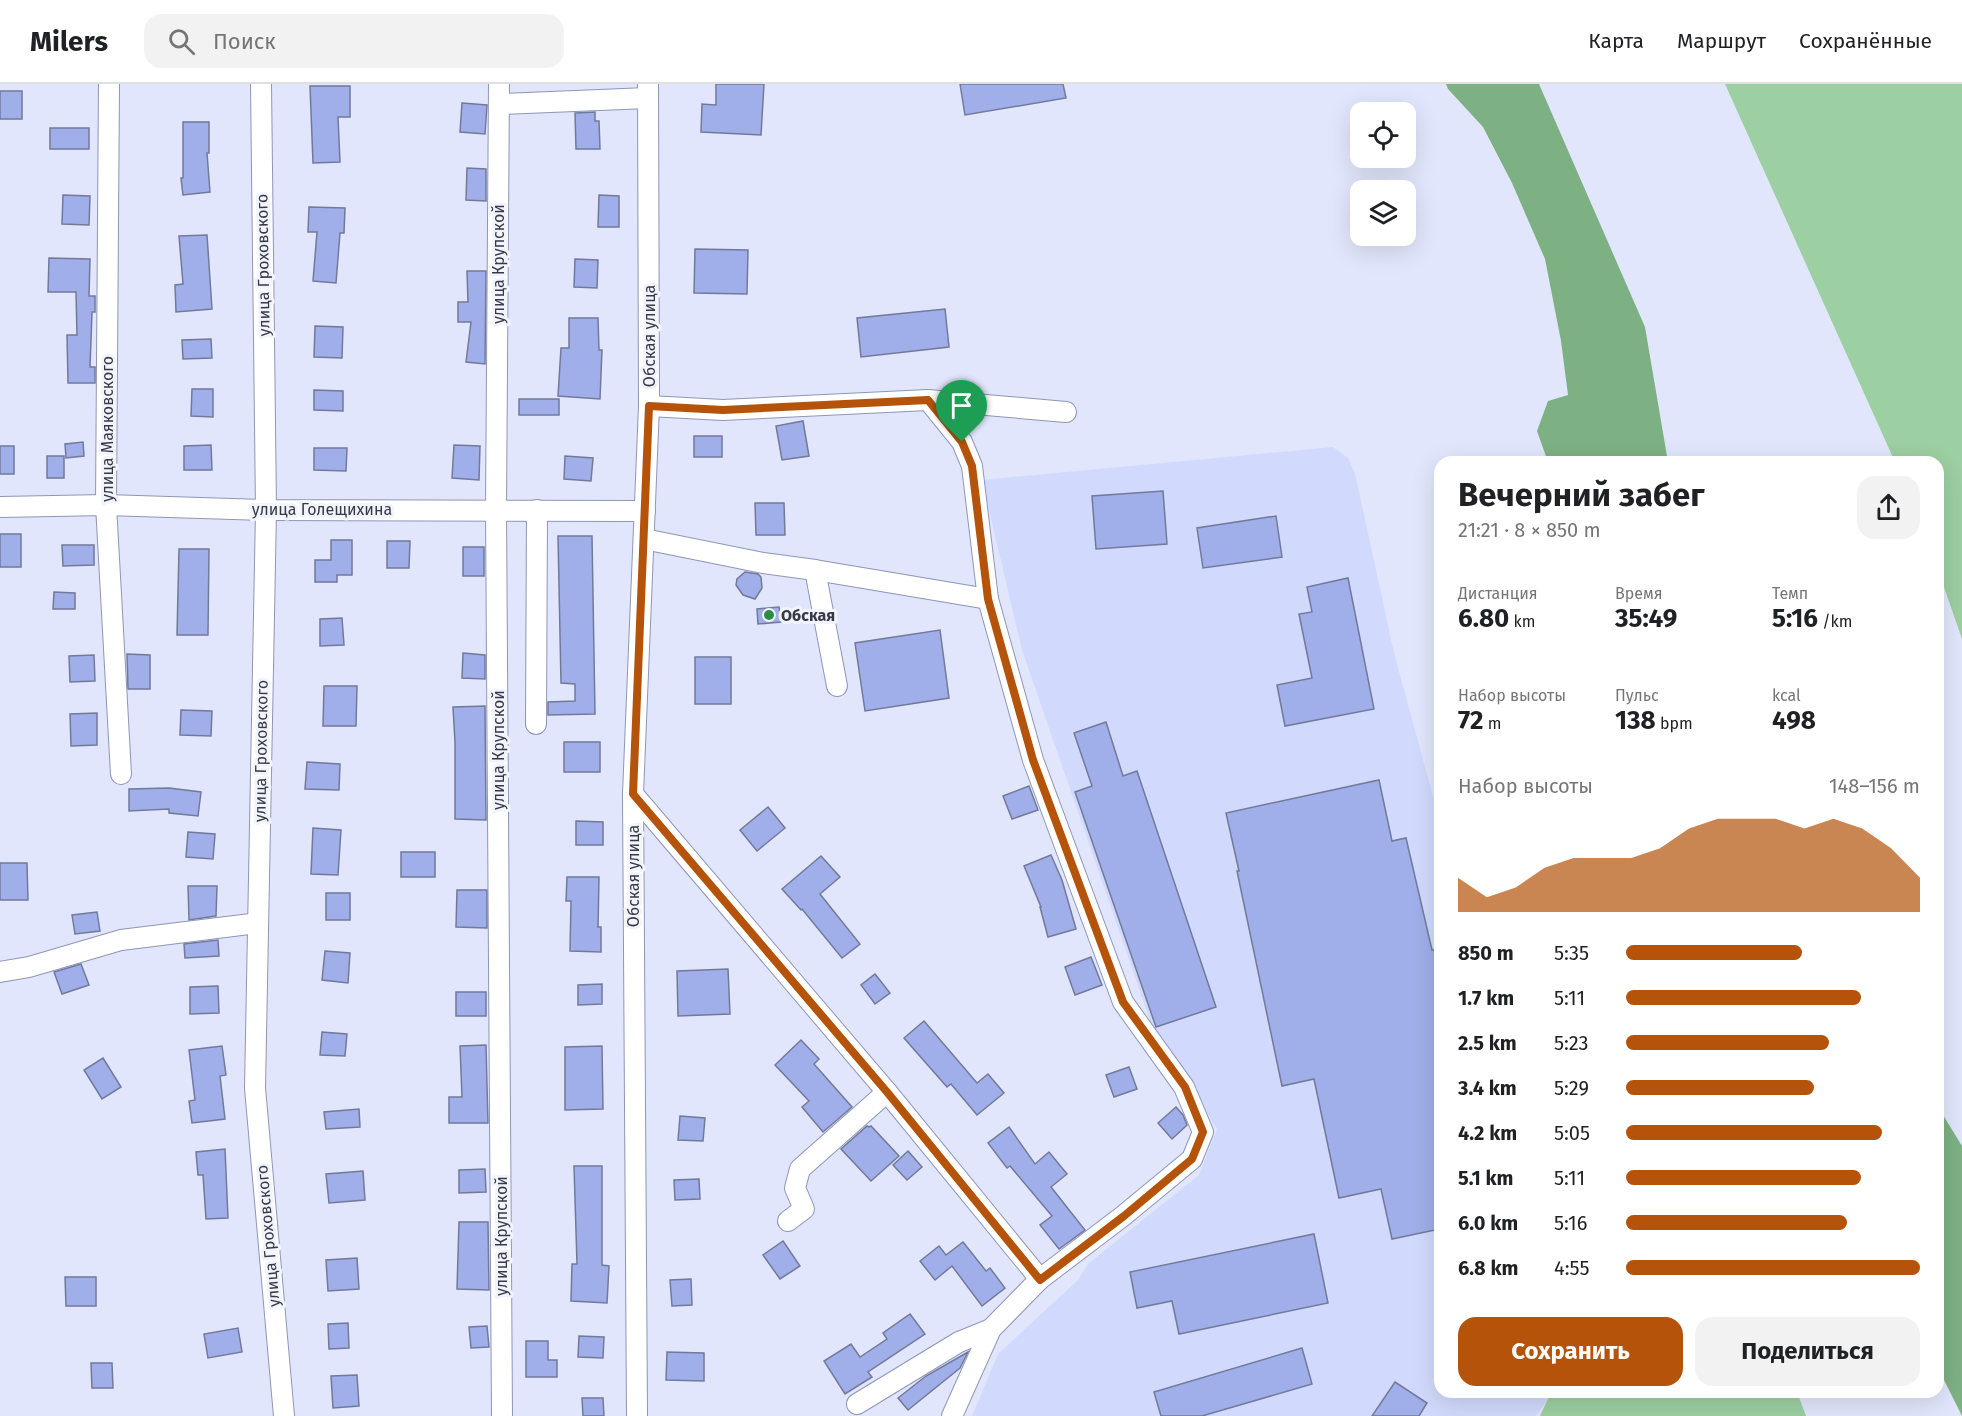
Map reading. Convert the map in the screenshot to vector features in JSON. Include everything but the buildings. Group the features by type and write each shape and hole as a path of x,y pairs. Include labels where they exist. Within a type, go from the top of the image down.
{"street":[{"name":"улица Маяковского","path":"109,84 106,505 121,774"},
{"name":"улица Гроховского","path":"261,84 266,510 255,1088 284,1416"},
{"name":"улица Крупской","path":"499,84 496,509 502,1416"},
{"path":"499,105 648,91"},
{"name":"Обская улица","path":"637,1416 633,794 649,406 648,91"},
{"path":"649,406 723,410 928,400 1066,412"},
{"path":"928,400 962,442 972,466 988,599 1033,760 1123,1002 1185,1087 1203,1132 1192,1159 1124,1216 1040,1280 991,1329 952,1416"},
{"name":"улица Голещихина","path":"0,507 106,505 266,510 645,511"},
{"path":"536,724 537,510"},
{"path":"644,539 763,563 988,599"},
{"path":"815,570 837,686"},
{"path":"633,794 887,1092 1040,1280"},
{"path":"0,972 29,967 121,940 258,923"},
{"path":"788,1221 804,1209 795,1188 800,1169 887,1092"},
{"path":"857,1404 959,1342 991,1329"}],"shaded area":[{"path":"1446,84 1539,84 1645,327 1667,456 1546,456 1537,431 1548,401 1568,395 1561,341 1545,259 1512,183 1483,127"},
{"path":"1725,84 1962,84 1962,639 1944,587 1944,456 1892,456"},
{"path":"1333,447 1348,458 1355,473 1394,653 1434,800 1434,1398 1548,1398 1536,1416 972,1416 998,1354 1077,1281 1089,1263 1199,1175 1217,1129 1154,1032 1022,650 982,480"},
{"path":"1944,1117 1962,1146 1962,1416 1944,1380"},
{"path":"1548,1398 1799,1398 1806,1416 1540,1416"}],"place":[{"name":"Обская","path":"769,615"}],"route":[{"path":"928,400 962,442 972,466 988,599 1033,760 1123,1002 1185,1087 1203,1132 1192,1159 1124,1216 1040,1280 887,1092 633,794 649,406 723,410 928,400"}]}
